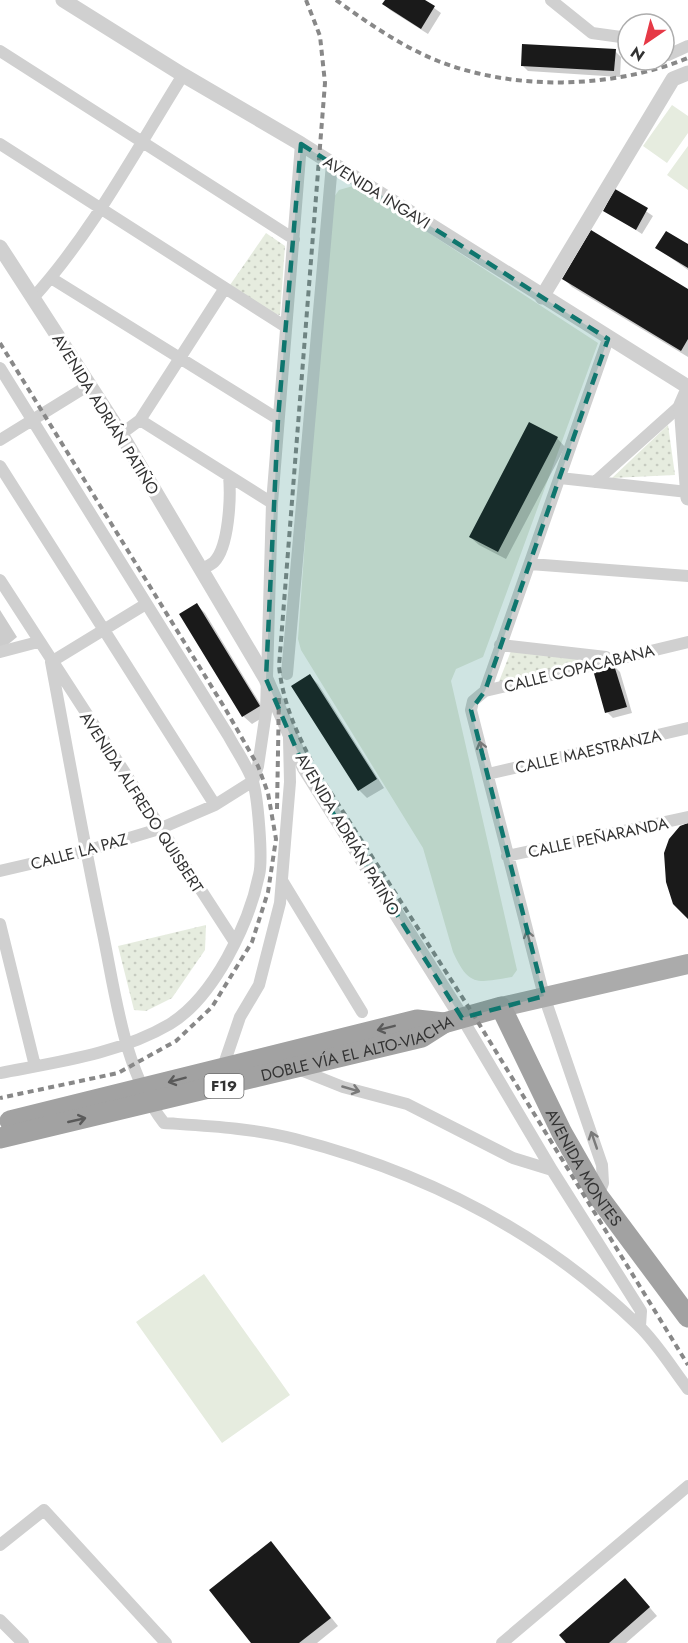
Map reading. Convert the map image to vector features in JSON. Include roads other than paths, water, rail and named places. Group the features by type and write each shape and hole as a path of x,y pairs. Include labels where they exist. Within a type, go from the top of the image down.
{"highway":[{"name":"F19","path":"453,1020 501,1007"},
{"name":"AVENIDA MONTES","path":"501,1007 562,1133 598,1196 688,1317"},
{"name":"DOBLE VÍA EL ALTO-VIACHA","path":"0,1138 147,1096 223,1067 417,1020 453,1020"},
{"name":"DOBLE VÍA EL ALTO-VIACHA","path":"0,1124 296,1068 422,1037 453,1020"}],"main road":[{"path":"501,1007 688,964"}],"street":[{"name":"AVENIDA INGAVI","path":"63,0 183,75 301,144 688,388"},
{"path":"551,0 592,33 616,36"},
{"path":"0,51 294,239"},
{"path":"542,297 673,79 688,74"},
{"path":"33,298 51,278 99,208 183,75"},
{"path":"0,144 286,327"},
{"path":"0,1073 128,1045 171,1023 194,1006 211,983 250,908 260,872 253,781 258,766 266,712 272,503 301,144"},
{"path":"287,674 332,164"},
{"name":"AVENIDA ADRIÁN PATIÑO","path":"0,247 121,434 266,679 304,767 453,1020 641,1311 640,1326"},
{"path":"51,278 278,419"},
{"path":"121,434 140,420 225,288"},
{"path":"484,691 608,339"},
{"path":"0,368 34,419 228,735 253,781"},
{"path":"0,440 89,385"},
{"path":"595,482 681,405 688,388"},
{"path":"560,478 688,494 681,405"},
{"path":"140,420 272,503"},
{"path":"0,466 215,805"},
{"path":"201,570 215,561 221,550 231,501 230,476"},
{"path":"530,564 688,576"},
{"name":"AVENIDA ALFREDO QUISBERT","path":"0,580 234,942"},
{"path":"146,604 51,662 86,851 128,1045 147,1096 164,1123 236,1129 294,1139 377,1164 437,1188 507,1223 568,1264 640,1326 688,1389"},
{"path":"0,652 38,642"},
{"name":"CALLE COPACABANA","path":"488,774 471,710 473,701 484,691 688,642"},
{"path":"500,645 615,658"},
{"name":"CALLE MAESTRANZA","path":"488,774 688,728"},
{"path":"223,1067 240,1017 259,985 283,882 290,782 289,731"},
{"path":"488,774 544,996 602,1165 603,1183 598,1196"},
{"name":"CALLE LA PAZ","path":"0,871 86,851 159,829 215,805 253,781"},
{"name":"CALLE PEÑARANDA","path":"507,856 688,817"},
{"path":"283,882 362,1012"},
{"path":"0,924 35,1066"},
{"path":"296,1068 343,1087 407,1104 513,1158 552,1170"},
{"path":"502,1643 688,1486"},
{"path":"0,1545 44,1510 166,1643"},
{"path":"0,1620 23,1643"}],"railway":[{"path":"306,0 320,36 325,83 279,666 287,706 315,768 473,1014 688,1365"},
{"path":"336,0 385,34 424,55 468,71 499,78 563,82 596,80 628,76 688,58"},
{"path":"0,343 226,710 258,766 268,793 276,839 268,892 252,942 212,1007 176,1041 118,1073 0,1098"},
{"path":"277,809 279,695"}]}
